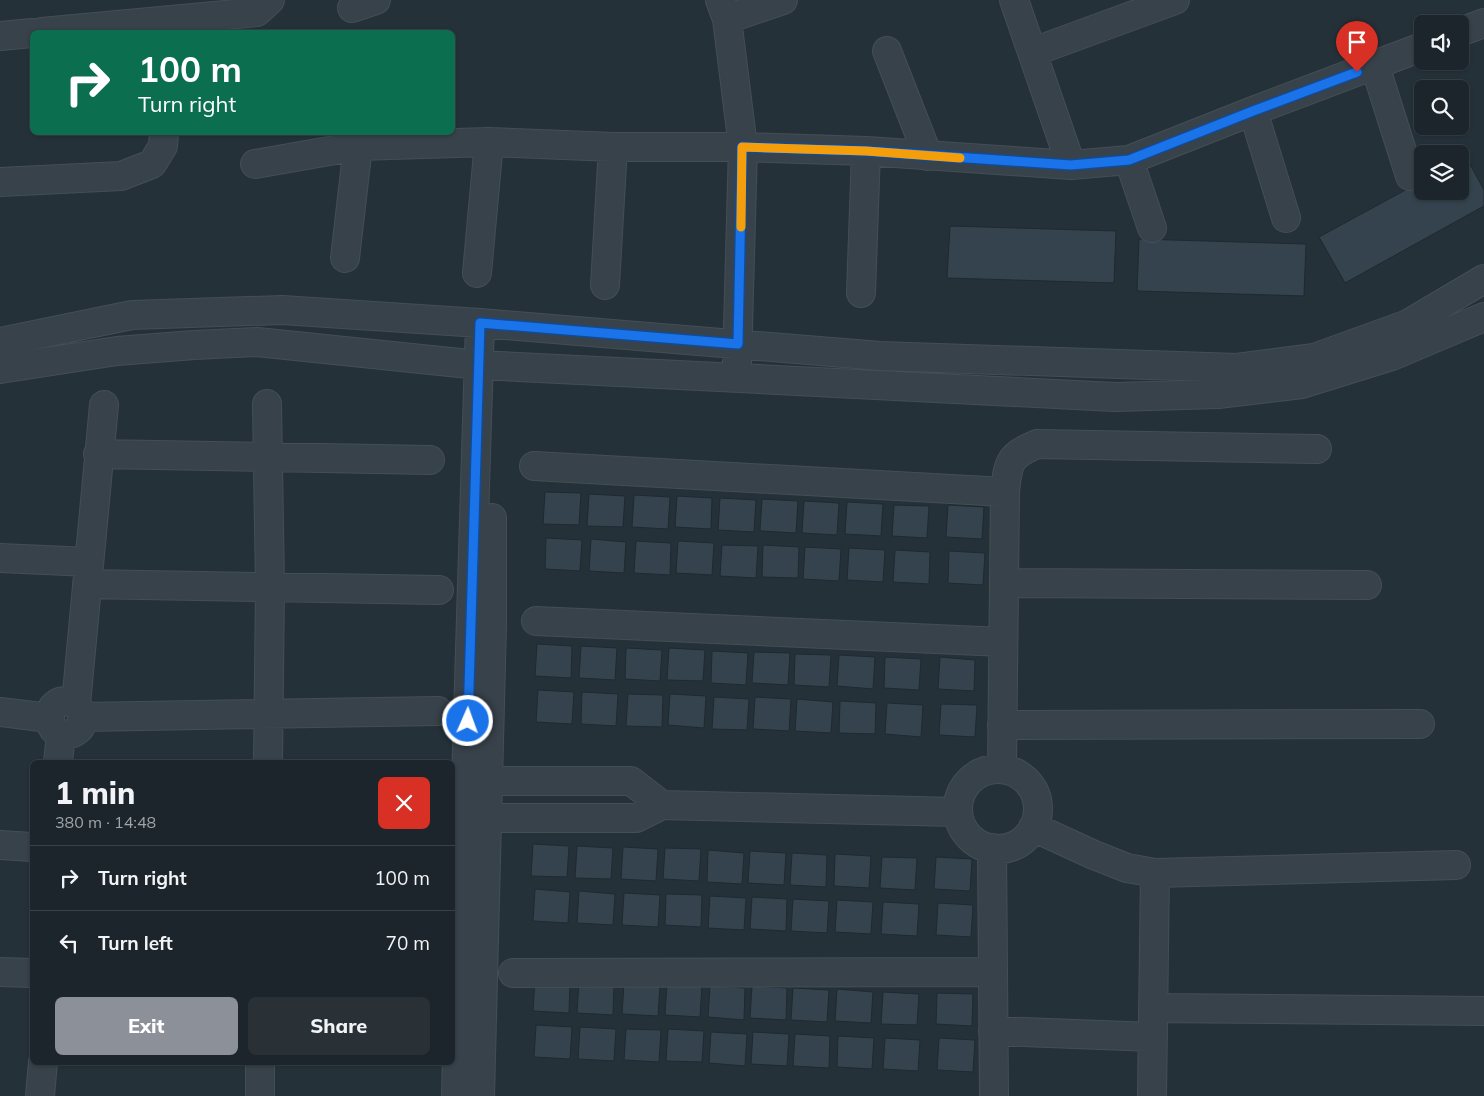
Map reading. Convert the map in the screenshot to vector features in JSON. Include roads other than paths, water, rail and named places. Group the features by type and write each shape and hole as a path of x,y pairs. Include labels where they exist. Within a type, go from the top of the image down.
{"street":[{"path":"89,30 160,27 257,12 270,0"},
{"path":"737,378 742,147 723,10 783,0"},
{"path":"1014,0 1071,165"},
{"path":"1033,52 1175,0"},
{"path":"1469,29 1484,23"},
{"path":"0,36 30,33"},
{"path":"255,164 358,146 489,142 613,147 742,147 866,151 1071,165 1129,160 1414,50"},
{"path":"887,52 928,156"},
{"path":"1375,66 1410,176"},
{"path":"1253,111 1286,218"},
{"path":"0,182 121,176 152,164 163,146 164,135"},
{"path":"477,273 489,142"},
{"path":"346,258 358,146"},
{"path":"606,285 613,147"},
{"path":"861,293 866,151"},
{"path":"1129,160 1152,228"},
{"path":"0,342 132,315 282,310 487,324 880,356 1238,368 1314,358 1408,324 1484,279"},
{"path":"132,315 134,350"},
{"path":"0,369 134,350 257,342 486,365 1115,396 1218,394 1302,384 1392,356 1484,317"},
{"path":"456,1096 475,818 487,324"},
{"path":"267,404 270,588 268,760"},
{"path":"80,711 88,573 104,405"},
{"path":"1002,769 1005,492 1007,467 1019,452 1037,444 1317,449"},
{"path":"98,454 430,460"},
{"path":"534,466 1005,492"},
{"path":"0,558 88,573 270,588 439,590"},
{"path":"1005,583 1367,586"},
{"path":"536,621 1003,642"},
{"path":"58,760 55,726 51,711 55,705 69,701 80,711 269,714 438,711"},
{"path":"0,712 55,726"},
{"path":"1002,725 1420,724"},
{"path":"990,769 1002,769 1017,773 1029,783 1036,796 1038,812 1034,827 1026,837 1016,844 1004,848 984,847 971,839 962,827 957,812 958,800 962,789 979,773 990,769"},
{"path":"476,781 631,781 662,805"},
{"path":"475,818 636,818 662,805 957,812"},
{"path":"475,818 480,1096"},
{"path":"1034,827 1127,868 1155,873 1456,865"},
{"path":"0,845 30,847"},
{"path":"992,848 994,1096"},
{"path":"1152,1096 1155,873"},
{"path":"0,972 30,973"},
{"path":"513,973 992,972"},
{"path":"1154,1008 1484,1011"},
{"path":"993,1030 1153,1037"},
{"path":"40,1096 43,1065"},
{"path":"260,1065 260,1096"}]}
